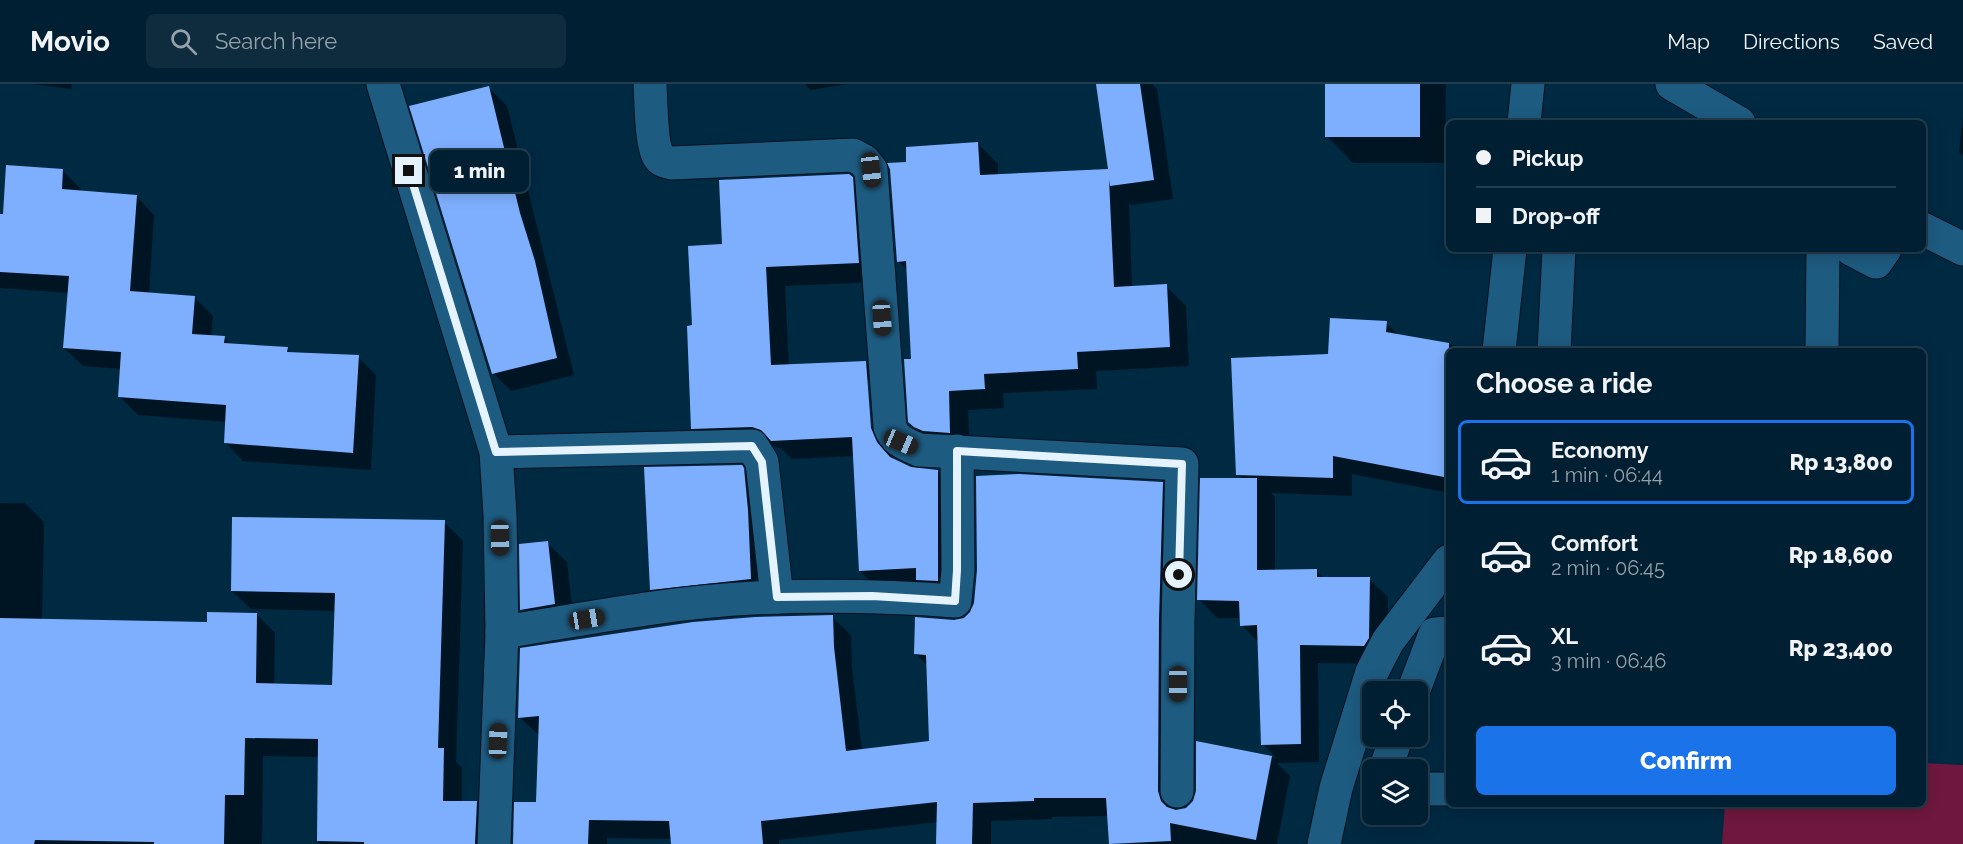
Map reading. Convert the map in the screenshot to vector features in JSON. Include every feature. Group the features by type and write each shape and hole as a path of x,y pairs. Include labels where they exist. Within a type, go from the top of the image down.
{"street":[{"path":"382,84 496,452 500,515 502,632 494,844"},
{"path":"650,84 654,139 657,155 662,160 672,163 853,155 864,161 871,170 890,427 893,435 901,442 919,450 1182,464 1177,791"},
{"path":"1524,120 1528,84"},
{"path":"1675,85 1733,120"},
{"path":"1926,230 1963,249"},
{"path":"1498,348 1510,252"},
{"path":"1554,348 1559,252"},
{"path":"1822,348 1823,252"},
{"path":"1857,252 1876,262 1884,252"},
{"path":"496,452 752,446 762,462 777,597"},
{"path":"502,632 683,604 777,597 872,596 955,601 957,451"},
{"path":"1324,844 1336,788 1372,672 1388,641 1446,565"},
{"path":"1417,681 1435,634 1446,633"},
{"path":"1428,789 1446,789"}],"shaded area":[{"path":"1926,763 1963,765 1963,844 1722,844 1725,807 1926,807"}],"building":[{"path":"1096,84 1140,84 1154,180 1110,186 1109,179 1114,287 1167,284 1170,347 1077,352 1078,369 984,374 985,389 949,391 950,433 923,431 914,427 908,422 904,359 911,359 906,261 897,262 890,169 887,163 906,162 906,147 978,142 980,175 1108,169"},
{"path":"1325,84 1420,84 1420,137 1325,137"},
{"path":"489,86 520,213 535,261 557,358 492,374 409,106"},
{"path":"6,165 63,169 62,189 137,195 130,291 195,296 192,334 225,336 224,343 288,347 287,352 359,355 353,453 224,443 226,405 118,397 121,352 63,348 69,276 0,272 0,214 3,214"},
{"path":"849,174 853,177 859,263 766,267 771,365 866,361 871,428 877,442 890,457 911,467 938,470 938,581 916,580 916,568 859,571 852,437 771,441 761,430 752,427 691,429 687,326 692,325 688,246 722,244 719,180"},
{"path":"1330,318 1387,321 1386,332 1449,343 1449,348 1446,348 1446,477 1333,456 1333,478 1236,475 1231,358 1328,354"},
{"path":"742,465 748,510 751,579 650,590 644,467"},
{"path":"1019,474 1163,482 1158,791 1161,801 1167,807 1176,810 1186,808 1193,801 1196,791 1196,741 1272,756 1256,840 1170,823 1171,841 1109,844 1106,798 1034,798 1034,801 973,803 972,844 936,844 937,802 761,821 763,844 671,844 669,821 589,820 588,844 513,844 514,802 536,802 539,716 518,718 520,648 693,622 755,617 833,615 834,647 846,751 929,741 926,655 914,654 915,617 954,620 964,618 970,612 974,603 977,570 976,476"},
{"path":"1200,478 1257,478 1257,570 1317,569 1317,577 1370,577 1369,638 1364,646 1300,645 1301,744 1261,745 1257,625 1240,626 1239,601 1197,600"},
{"path":"232,517 445,520 438,748 444,748 443,801 477,801 475,844 364,844 364,842 317,841 318,739 245,738 244,795 225,795 224,844 35,840 34,844 0,844 0,618 207,622 207,612 257,613 256,683 332,685 335,593 231,591"},
{"path":"548,541 555,604 520,610 519,544"}],"route":[{"path":"409,171 496,452 752,446 762,462 777,597 872,596 955,601 957,451 1182,464 1179,575"}]}
